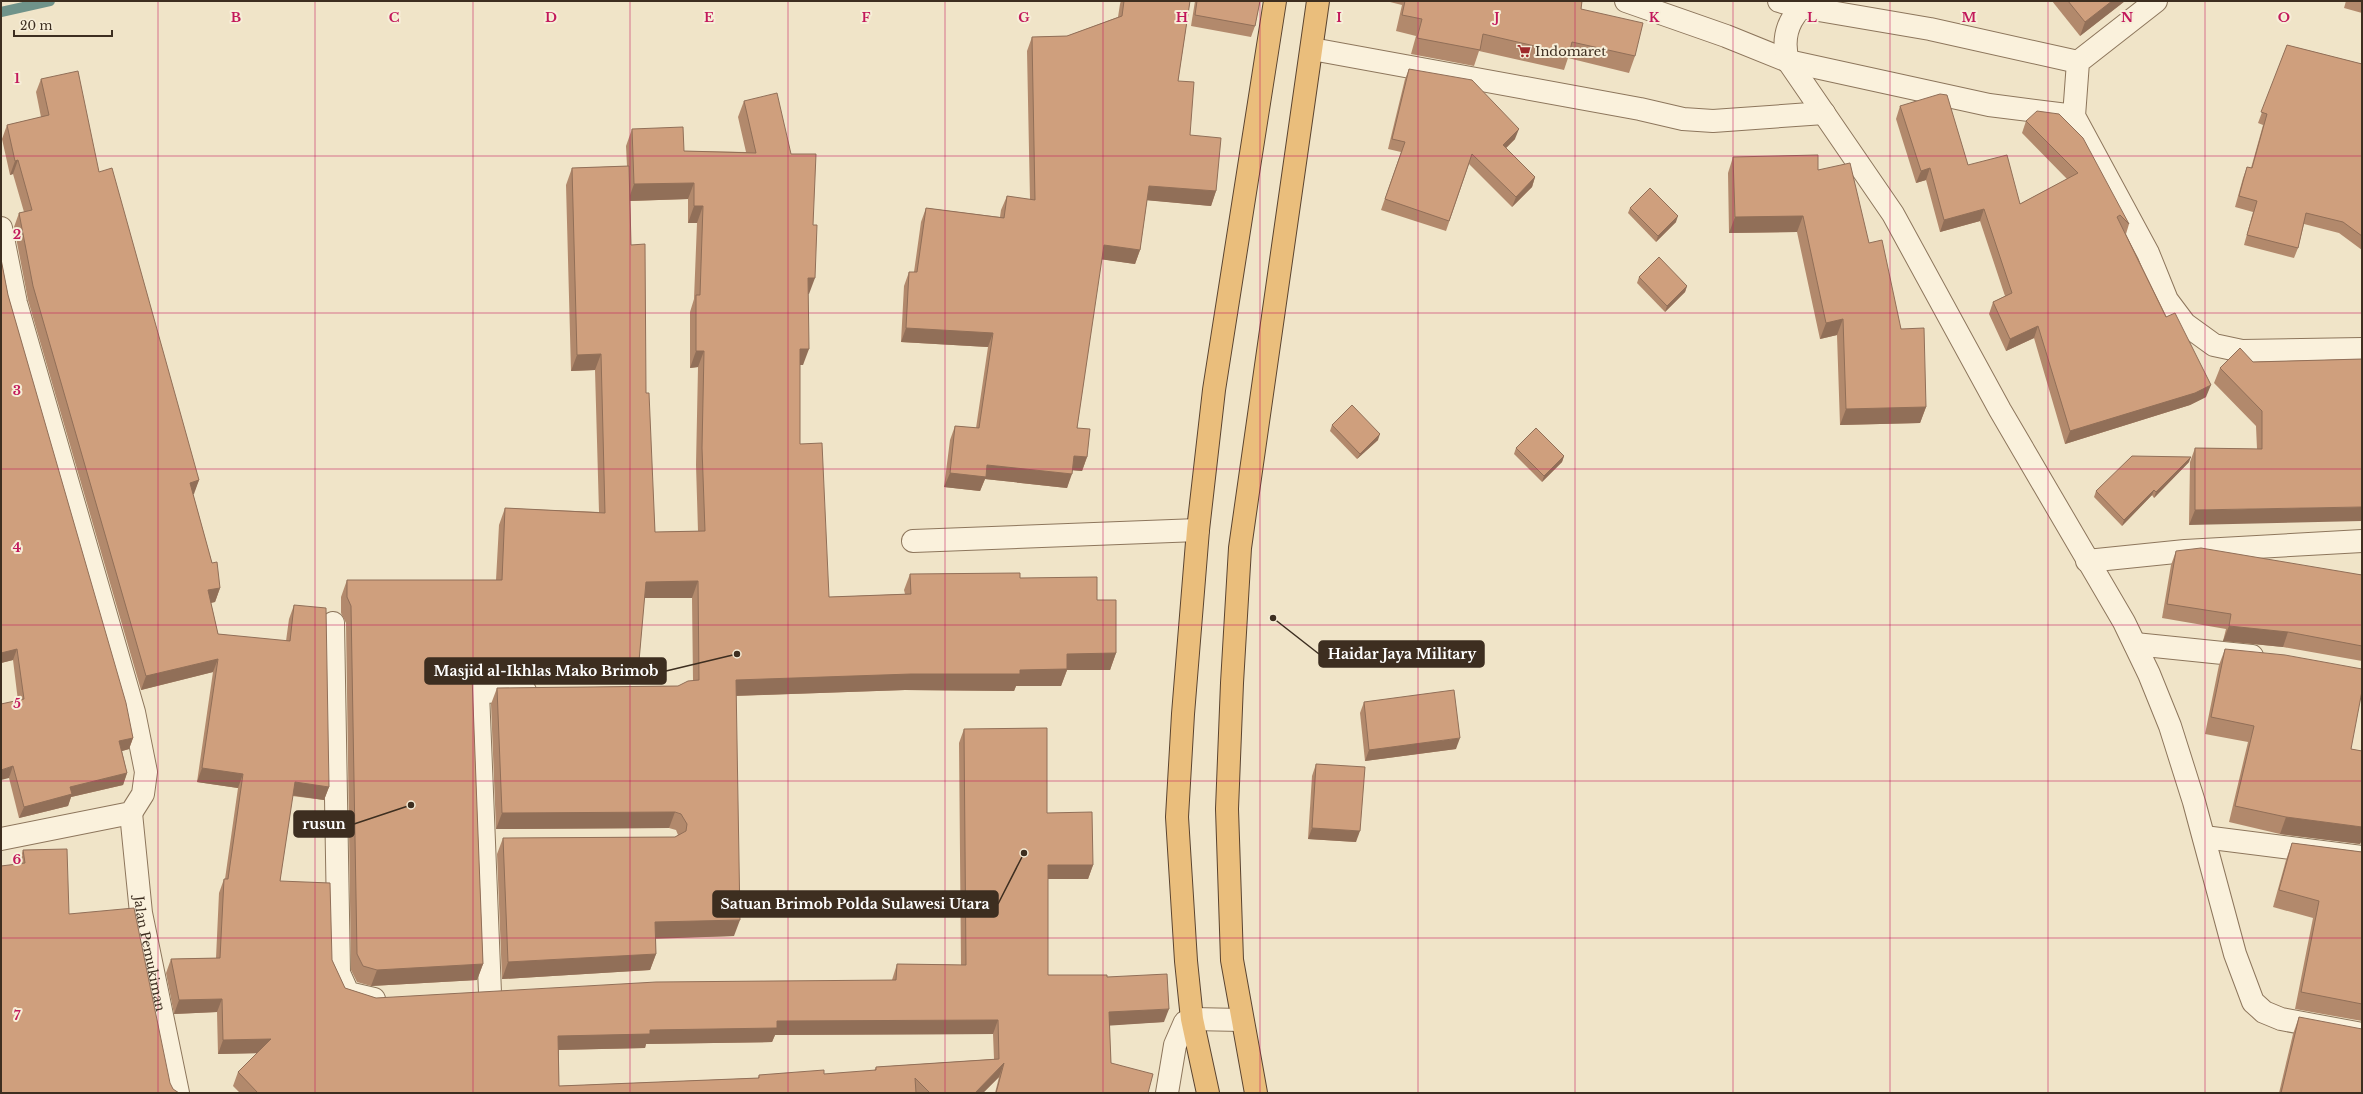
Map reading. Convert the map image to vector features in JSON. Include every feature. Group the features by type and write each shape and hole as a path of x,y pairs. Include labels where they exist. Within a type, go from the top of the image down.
{"highway":[{"path":"1208,1093 1192,1019 1186,961 1177,817 1198,530 1214,390 1275,1"},
{"path":"1256,1093 1232,960 1227,809 1240,548 1318,1"}],"street":[{"path":"1626,1 1726,36 1788,61 1989,105 2074,116"},
{"path":"1779,1 1805,4 1930,29 2078,62"},
{"path":"2156,1 2078,62 2074,116 2148,253 2168,300 2190,328 2214,345 2242,351 2362,349"},
{"path":"1805,4 1788,24 1785,42 1788,61 1893,214 2000,410 2124,622 2150,674 2170,726 2204,838 2235,954 2248,992 2257,1007 2264,1012 2281,1019 2362,1034"},
{"path":"1312,49 1640,109 1683,119 1713,121 1824,114"},
{"path":"1,228 9,306 134,712 146,772 142,794 131,813 1,839"},
{"path":"913,541 1198,530"},
{"path":"2087,561 2185,551 2362,541"},
{"path":"334,623 339,973 348,993 370,1000 393,998"},
{"path":"2134,644 2274,658"},
{"path":"468,994 501,992 483,842 478,692 547,691"},
{"name":"Jalan Pemukiman","path":"131,813 141,913 178,1093"},
{"path":"2204,838 2362,857"},
{"path":"483,842 506,842"},
{"path":"1167,1093 1178,1036 1185,1022 1192,1019 1242,1020"}],"building":[{"path":"1124,1 1190,1 1178,81 1194,82 1190,135 1221,138 1216,191 1149,186 1140,250 1104,245 1077,428 1090,429 1087,457 1074,456 1072,474 987,465 986,477 950,473 955,426 979,428 993,333 906,328 909,272 917,272 926,208 1004,218 1007,196 1035,200 1032,37 1067,36 1122,16"},
{"path":"1197,1 1260,1 1255,26 1195,15"},
{"name":"Indomaret","path":"1405,1 1582,1 1581,9 1643,23 1635,56 1572,42 1569,54 1483,34 1480,50 1417,38 1422,19 1402,15"},
{"path":"2068,1 2112,1 2085,22"},
{"path":"2287,45 2362,64 2362,236 2343,222 2306,213 2298,248 2247,235 2257,201 2239,196 2247,167 2252,168 2267,114 2261,112"},
{"path":"1409,69 1472,80 1519,129 1503,145 1535,177 1516,197 1472,154 1449,221 1385,199 1405,142 1392,139"},
{"path":"78,71 99,172 112,168 199,480 190,483 212,563 217,562 220,588 208,590 218,634 290,641 294,605 326,608 329,787 295,782 280,881 330,883 332,960 345,988 376,998 656,982 896,980 897,964 966,965 964,729 1047,728 1047,813 1092,812 1093,865 1048,865 1048,975 1107,975 1107,977 1167,974 1169,1009 1109,1012 1111,1063 1153,1074 1148,1093 996,1093 1004,1063 975,1093 930,1093 915,1078 916,1093 258,1093 238,1072 271,1039 223,1040 222,999 179,1000 171,959 220,958 224,879 228,879 243,774 202,768 218,659 146,676 33,286 19,213 32,210 18,160 15,161 7,125 49,115 41,79","holes":["998,1020 999,1059 876,1067 876,1070 824,1074 824,1070 759,1075 759,1078 559,1086 558,1036 650,1034 650,1030 777,1028 777,1021"]},
{"path":"777,93 791,154 816,154 813,225 817,225 815,278 808,278 809,349 800,349 800,444 822,443 829,597 911,594 910,574 1020,573 1020,578 1097,577 1097,600 1116,600 1116,653 1067,654 1067,669 1020,670 1020,674 911,674 736,680 740,920 655,922 656,954 508,962 503,838 675,837 686,831 687,824 681,814 675,812 502,813 497,688 678,686 688,681 699,680 698,581 646,582 639,661 484,663 473,669 472,676 483,964 377,970 363,966 357,954 351,606 347,597 347,580 502,580 505,508 605,513 601,354 577,355 572,168 629,166 631,245 645,244 646,393 649,393 655,532 705,531 702,448 704,351 696,351 696,295 700,295 703,206 694,206 694,183 634,184 632,129 683,127 684,151 756,153 744,101"},
{"path":"1940,94 1947,95 1968,165 2007,155 2020,204 2078,173 2026,121 2037,111 2059,114 2083,138 2129,224 2120,215 2117,217 2166,317 2175,313 2211,385 2195,393 2070,431 2038,326 2010,339 1993,302 2012,293 1984,209 1944,220 1930,168 1921,171 1900,106"},
{"path":"1818,155 1818,170 1850,163 1869,243 1882,240 1901,329 1924,328 1926,407 1846,409 1843,319 1826,323 1803,216 1735,217 1733,157"},
{"path":"1650,188 1678,216 1658,236 1630,208"},
{"path":"1659,257 1687,286 1667,306 1639,277"},
{"path":"1,259 8,295 126,703 133,738 119,741 127,773 70,787 72,794 24,807 13,766 1,770 1,704 24,699 17,649 1,653"},
{"path":"2240,348 2253,362 2362,359 2362,507 2195,510 2195,448 2262,449 2262,411 2220,368"},
{"path":"1352,405 1380,434 1360,454 1332,425"},
{"path":"1536,428 1564,456 1544,476 1516,448"},
{"path":"2132,456 2191,457 2156,492 2154,490 2124,520 2096,491"},
{"path":"2201,548 2362,575 2362,646 2288,632 2229,626 2231,614 2167,604 2176,551"},
{"path":"2225,649 2285,655 2362,669 2362,691 2351,749 2362,751 2362,827 2286,817 2235,806 2254,726 2211,717"},
{"path":"1454,690 1460,738 1369,750 1364,702"},
{"path":"1316,764 1365,767 1360,831 1312,828"},
{"path":"2292,843 2362,852 2362,1004 2301,992 2319,901 2279,890"},
{"path":"67,849 69,914 134,908 170,1083 173,1089 179,1093 1,1093 1,866 25,863 23,850"},
{"path":"2299,1017 2362,1029 2362,1093 2281,1093"}],"waterway":[{"path":"1,12 50,1"}],"place":[{"name":"Indomaret","path":"1524,51"},
{"name":"Haidar Jaya Military","path":"1273,618"},
{"name":"Masjid al-Ikhlas Mako Brimob","path":"737,654"},
{"name":"rusun","path":"411,805"},
{"name":"Satuan Brimob Polda Sulawesi Utara","path":"1024,853"}]}
